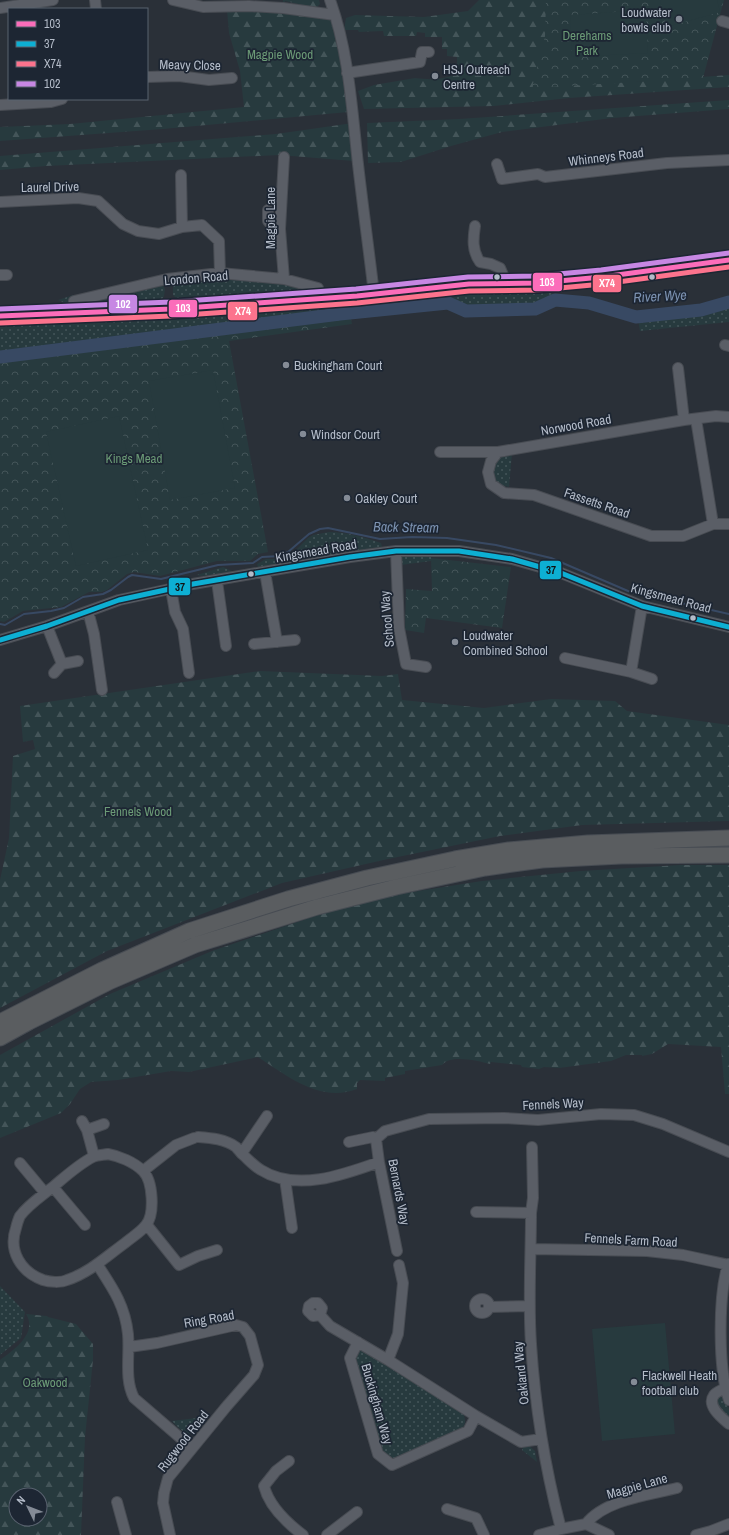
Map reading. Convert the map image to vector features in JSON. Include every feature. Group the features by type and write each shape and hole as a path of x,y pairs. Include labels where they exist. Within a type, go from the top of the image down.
{"highway":[{"path":"0,1022 102,970 189,931 288,899 367,878 455,859 509,850 588,843 729,838"},
{"path":"0,1038 111,981 195,945 310,909 396,887 485,868 542,860 621,856 729,855"}],"main road":[{"path":"0,316 172,309 374,294 469,284 507,284 602,277 729,260"}],"street":[{"path":"0,8 30,2 53,0"},
{"path":"173,0 203,7 249,6 335,15"},
{"path":"330,0 335,15 347,73 374,294"},
{"path":"347,73 420,62 422,52 430,52"},
{"name":"Meavy Close","path":"148,77 180,76 209,80 232,78"},
{"path":"0,105 52,102 59,100"},
{"name":"Magpie Lane","path":"282,279 280,229 284,157"},
{"name":"Whinneys Road","path":"497,164 502,179 538,174 545,177 667,163 729,160"},
{"path":"181,175 182,226"},
{"name":"Laurel Drive","path":"0,202 78,198 98,202 123,224 138,232 159,234 182,226 202,225 219,241 220,272"},
{"path":"268,210 268,221 277,231 282,279"},
{"path":"475,226 473,238 475,255 480,262 491,264 500,268 507,284"},
{"name":"London Road","path":"74,301 167,279 220,272 282,279 318,288"},
{"path":"678,368 684,420"},
{"name":"Norwood Road","path":"440,452 498,452 684,420 716,416 729,417"},
{"path":"696,419 713,524"},
{"name":"Fassetts Road","path":"498,452 491,461 488,472 492,484 504,493 534,495 651,536 683,536 713,524 729,524"},
{"name":"Kingsmead Road","path":"0,640 47,626 119,600 265,572 350,557 396,551 460,551 512,559 561,573 642,606 729,627"},
{"name":"School Way","path":"396,551 398,628 406,664 426,667"},
{"path":"265,572 277,642"},
{"path":"217,581 226,646"},
{"path":"171,589 175,612 183,629 189,673"},
{"path":"631,672 642,606"},
{"path":"88,611 94,634 102,690"},
{"path":"47,626 62,664"},
{"path":"254,644 295,640"},
{"path":"565,658 631,672 652,679"},
{"path":"54,673 62,664 78,661"},
{"name":"Fennels Way","path":"376,1139 385,1131 429,1119 504,1118 538,1120 601,1114 634,1115 663,1124 729,1152"},
{"path":"242,1153 267,1116"},
{"path":"94,1156 84,1126 104,1124"},
{"path":"143,1171 176,1145 196,1137 219,1139 237,1147 259,1169 275,1178 314,1180 356,1171 379,1162"},
{"path":"349,1142 373,1137 376,1139"},
{"name":"Bernards Way","path":"376,1139 379,1162 397,1251"},
{"name":"Oakland Way","path":"532,1147 533,1198 531,1213 529,1306 531,1344 541,1440 561,1529"},
{"path":"108,1154 116,1156 143,1171 151,1192 153,1208 147,1225 97,1264 80,1275 65,1281 46,1281 32,1276 21,1265 14,1251 14,1234 19,1218 49,1190 94,1156 108,1154"},
{"path":"20,1163 85,1225"},
{"path":"285,1179 292,1228"},
{"path":"476,1212 531,1213"},
{"path":"147,1225 179,1265 198,1256 218,1250"},
{"name":"Fennels Farm Road","path":"531,1249 648,1251 683,1255 728,1265"},
{"path":"97,1264 120,1299 128,1332 130,1390 134,1398 192,1448"},
{"path":"388,1360 398,1334 403,1283 399,1265"},
{"path":"728,1265 725,1275 721,1326 725,1388 729,1400"},
{"path":"489,1307 529,1306"},
{"name":"Buckingham Way","path":"320,1315 330,1326 521,1442 541,1440"},
{"name":"Ring Road","path":"129,1347 157,1343 236,1325 243,1327 250,1336 258,1365 254,1375"},
{"name":"Buckingham Way","path":"358,1342 350,1358 378,1454 392,1465 468,1431 476,1416"},
{"name":"Rugwood Road","path":"170,1535 163,1503 168,1478 254,1375"},
{"path":"725,1388 714,1395 712,1402 713,1408 729,1424"},
{"path":"289,1461 276,1471 264,1486 267,1497 290,1524 303,1535"},
{"name":"Magpie Lane","path":"586,1524 591,1517 605,1508 634,1498 677,1488"},
{"path":"117,1502 126,1535"},
{"path":"447,1508 476,1518 484,1535"},
{"path":"327,1535 357,1512"},
{"path":"539,1535 586,1524 609,1535"},
{"path":"696,1535 711,1533 729,1524"}],"green space":[{"name":"Magpie Wood","path":"283,0 319,0 320,4 316,8 285,1 284,10 327,18 334,24 340,48 348,112 163,129 0,141 0,127 70,124 244,107 240,71 229,33 227,10 282,9"},
{"path":"479,0 597,0 630,82 729,75 729,87 569,98 494,106 364,109 358,91 374,85 415,78 436,79 457,74 457,57 447,56 447,49 442,49 442,37 425,37 425,33 417,32 416,36 384,36 383,31 359,32 358,30 344,30 346,18 355,15 424,17 468,11"},
{"name":"Derehams Park","path":"546,0 724,0 703,78 532,88 545,36"},
{"name":"Loudwater bowls club","path":"660,0 717,0 720,12 667,27"},
{"path":"646,10 648,53 572,57 570,15"},
{"path":"729,100 729,109 612,118 502,132 401,162 368,163 367,123 459,119"},
{"path":"353,123 354,161 279,155 46,166 0,170 0,156 276,134"},
{"path":"225,277 265,278 314,290 178,300 173,295 173,283 183,279 196,283"},
{"path":"161,282 165,289 164,296 161,301 63,307 63,302 58,300 73,295 74,302"},
{"path":"532,290 550,291 552,294 532,304 506,307 462,307 457,306 450,299 433,300 435,295 464,292"},
{"path":"729,299 729,322 640,331 637,313 695,313 704,310 717,301"},
{"path":"309,303 341,304 346,307 0,353 0,324 49,319"},
{"name":"Kings Mead","path":"350,314 352,324 229,341 268,552 258,554 250,561 217,561 160,576 134,572 127,574 107,590 102,592 89,592 61,607 23,611 4,622 0,621 0,362"},
{"path":"213,370 235,488 170,500 149,381"},
{"path":"119,416 148,550 76,566 46,432"},
{"path":"512,453 509,487 500,485 495,480 492,467 498,457"},
{"path":"329,532 361,537 381,543 382,547 258,567 257,564 266,559 283,559 292,554 313,535"},
{"path":"431,556 431,561 401,565 400,557"},
{"path":"431,558 511,567 502,628 426,618 424,633 405,630 406,589 432,591"},
{"path":"223,567 234,572 201,576 197,575"},
{"name":"Fennels Wood","path":"260,671 382,676 398,674 402,700 484,708 551,699 615,701 627,711 729,725 729,821 582,825 500,836 282,883 107,951 0,1008 0,880 9,838 13,756 35,749 33,740 23,742 20,706"},
{"path":"680,865 729,865 729,1094 725,1094 721,1047 668,1044 652,1054 642,1056 626,1055 611,1061 559,1068 544,1067 539,1069 522,1067 521,1065 491,1062 490,1064 479,1061 458,1059 446,1062 442,1065 405,1071 405,1074 385,1078 385,1081 360,1080 357,1083 357,1089 330,1093 317,1090 292,1079 258,1057 189,1072 171,1071 118,1080 91,1082 80,1089 70,1104 61,1113 0,1138 0,1055 110,994 212,951 318,915 380,897 482,881 581,871"},
{"path":"0,1286 25,1312 21,1338 0,1355"},
{"name":"Oakwood","path":"26,1314 47,1316 76,1324 93,1344 93,1360 85,1437 81,1535 0,1535 0,1360 18,1346 27,1334 29,1321"},
{"name":"Flackwell Heath football club","path":"665,1323 675,1434 602,1441 592,1329"},
{"path":"359,1349 363,1350 463,1413 465,1422 461,1430 395,1460 385,1460 353,1351"},
{"path":"722,1395 729,1409 729,1420 716,1403 718,1396"},
{"path":"205,1417 207,1420 202,1426 194,1433 190,1434 182,1431 172,1421"},
{"path":"527,1444 535,1451 537,1462 522,1450 524,1445"}],"waterway":[{"name":"River Wye","path":"0,357 340,314 448,303 466,311 535,309 555,300 589,303 636,317 701,310 729,302"},
{"name":"Back Stream","path":"0,624 5,625 24,614 64,608 83,597 103,594 132,575 161,579 218,565 253,563 262,557 280,556 288,552 309,534 320,529 328,528 380,539 412,537 447,538 496,545 551,558 628,591 729,614"}],"transit line":[{"name":"102","path":"0,309 171,302 356,289 468,277 537,276 601,270 729,253"},
{"name":"103","path":"0,316 171,309 357,296 469,284 537,283 602,277 729,260"},
{"name":"X74","path":"0,323 171,316 357,303 469,291 538,290 603,284 729,267"},
{"name":"37","path":"0,640 47,626 119,600 193,584 350,557 396,551 459,551 512,559 561,573 642,606 729,627"}],"place":[{"name":"Loudwater bowls club","path":"679,19"},
{"name":"HSJ Outreach Centre","path":"435,76"},
{"name":"Buckingham Court","path":"286,365"},
{"name":"Windsor Court","path":"303,434"},
{"name":"Oakley Court","path":"347,498"},
{"name":"Loudwater Combined School","path":"455,642"},
{"name":"Flackwell Heath football club","path":"634,1382"}]}
